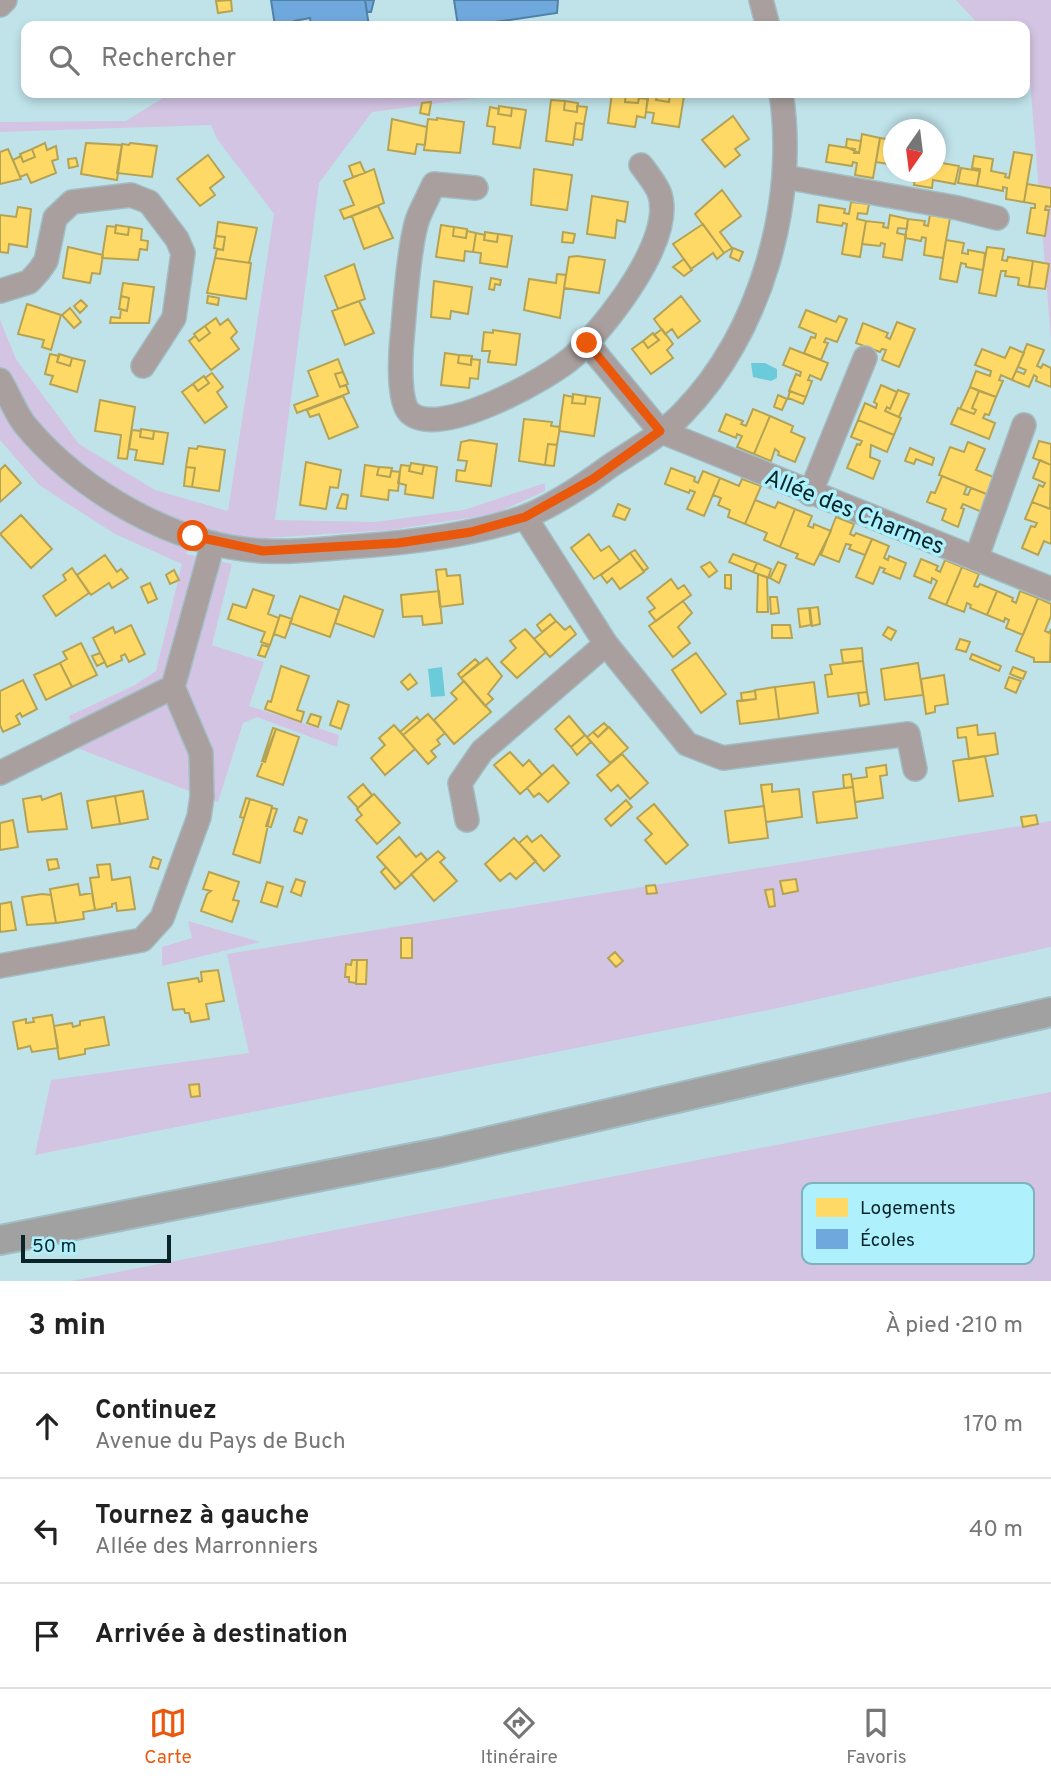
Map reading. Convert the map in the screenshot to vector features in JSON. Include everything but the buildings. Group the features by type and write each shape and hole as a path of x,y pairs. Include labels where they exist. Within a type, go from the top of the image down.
{"main road":[{"path":"0,1240 428,1155 1051,1013"}],"street":[{"path":"0,5 5,0"},
{"path":"761,0 767,21"},
{"path":"2,388 23,421 69,470 155,522 213,542 263,551 398,543 471,532 525,517 593,479 683,413 726,357 768,267 785,177 785,118 782,98"},
{"path":"476,188 435,184 417,220 402,338 402,397 408,411 420,419 435,419 495,403 571,358 587,343 622,301 652,247 661,216 659,192 641,165"},
{"path":"785,177 958,208 997,218"},
{"path":"0,291 29,282 39,271 46,261 55,218 72,202 131,195 149,202 177,239 183,253 174,318 144,366"},
{"path":"587,343 660,431"},
{"path":"810,494 865,358"},
{"path":"976,559 1024,425"},
{"name":"Allée des Charmes","path":"660,431 810,494 1051,589"},
{"path":"525,517 607,645 687,744 723,758 908,734 915,769"},
{"path":"0,966 142,940 162,918 198,817 203,774 201,753 173,687 213,542"},
{"path":"467,820 460,783 482,751 607,645"},
{"path":"0,773 173,687"}],"shaded area":[{"path":"956,0 1051,0 1051,340 1030,81 1030,21 975,21"},
{"path":"163,98 477,98 372,112 319,183 275,520 375,522 464,510 545,483 545,491 494,514 391,530 250,539 197,528 186,554 232,564 212,645 264,662 249,706 339,735 337,747 257,717 243,723 218,802 77,748 69,716 135,685 156,671 182,564 115,534 39,485 0,440 0,320 16,359 79,444 155,490 228,511 274,214 217,139 211,125 0,132 0,122 126,121"},
{"path":"1051,821 1051,947 778,1008 35,1155 51,1080 249,1053 227,954"},
{"path":"188,921 260,942 162,966 162,947 192,938"},
{"path":"1051,1092 1051,1281 71,1281"}],"water":[{"path":"751,363 765,363 777,369 777,378 771,381 753,377"},
{"path":"442,667 445,696 431,697 428,669"}],"route":[{"path":"193,536 263,551 300,550 398,543 471,532 525,517 593,479 660,431 587,343"}]}
